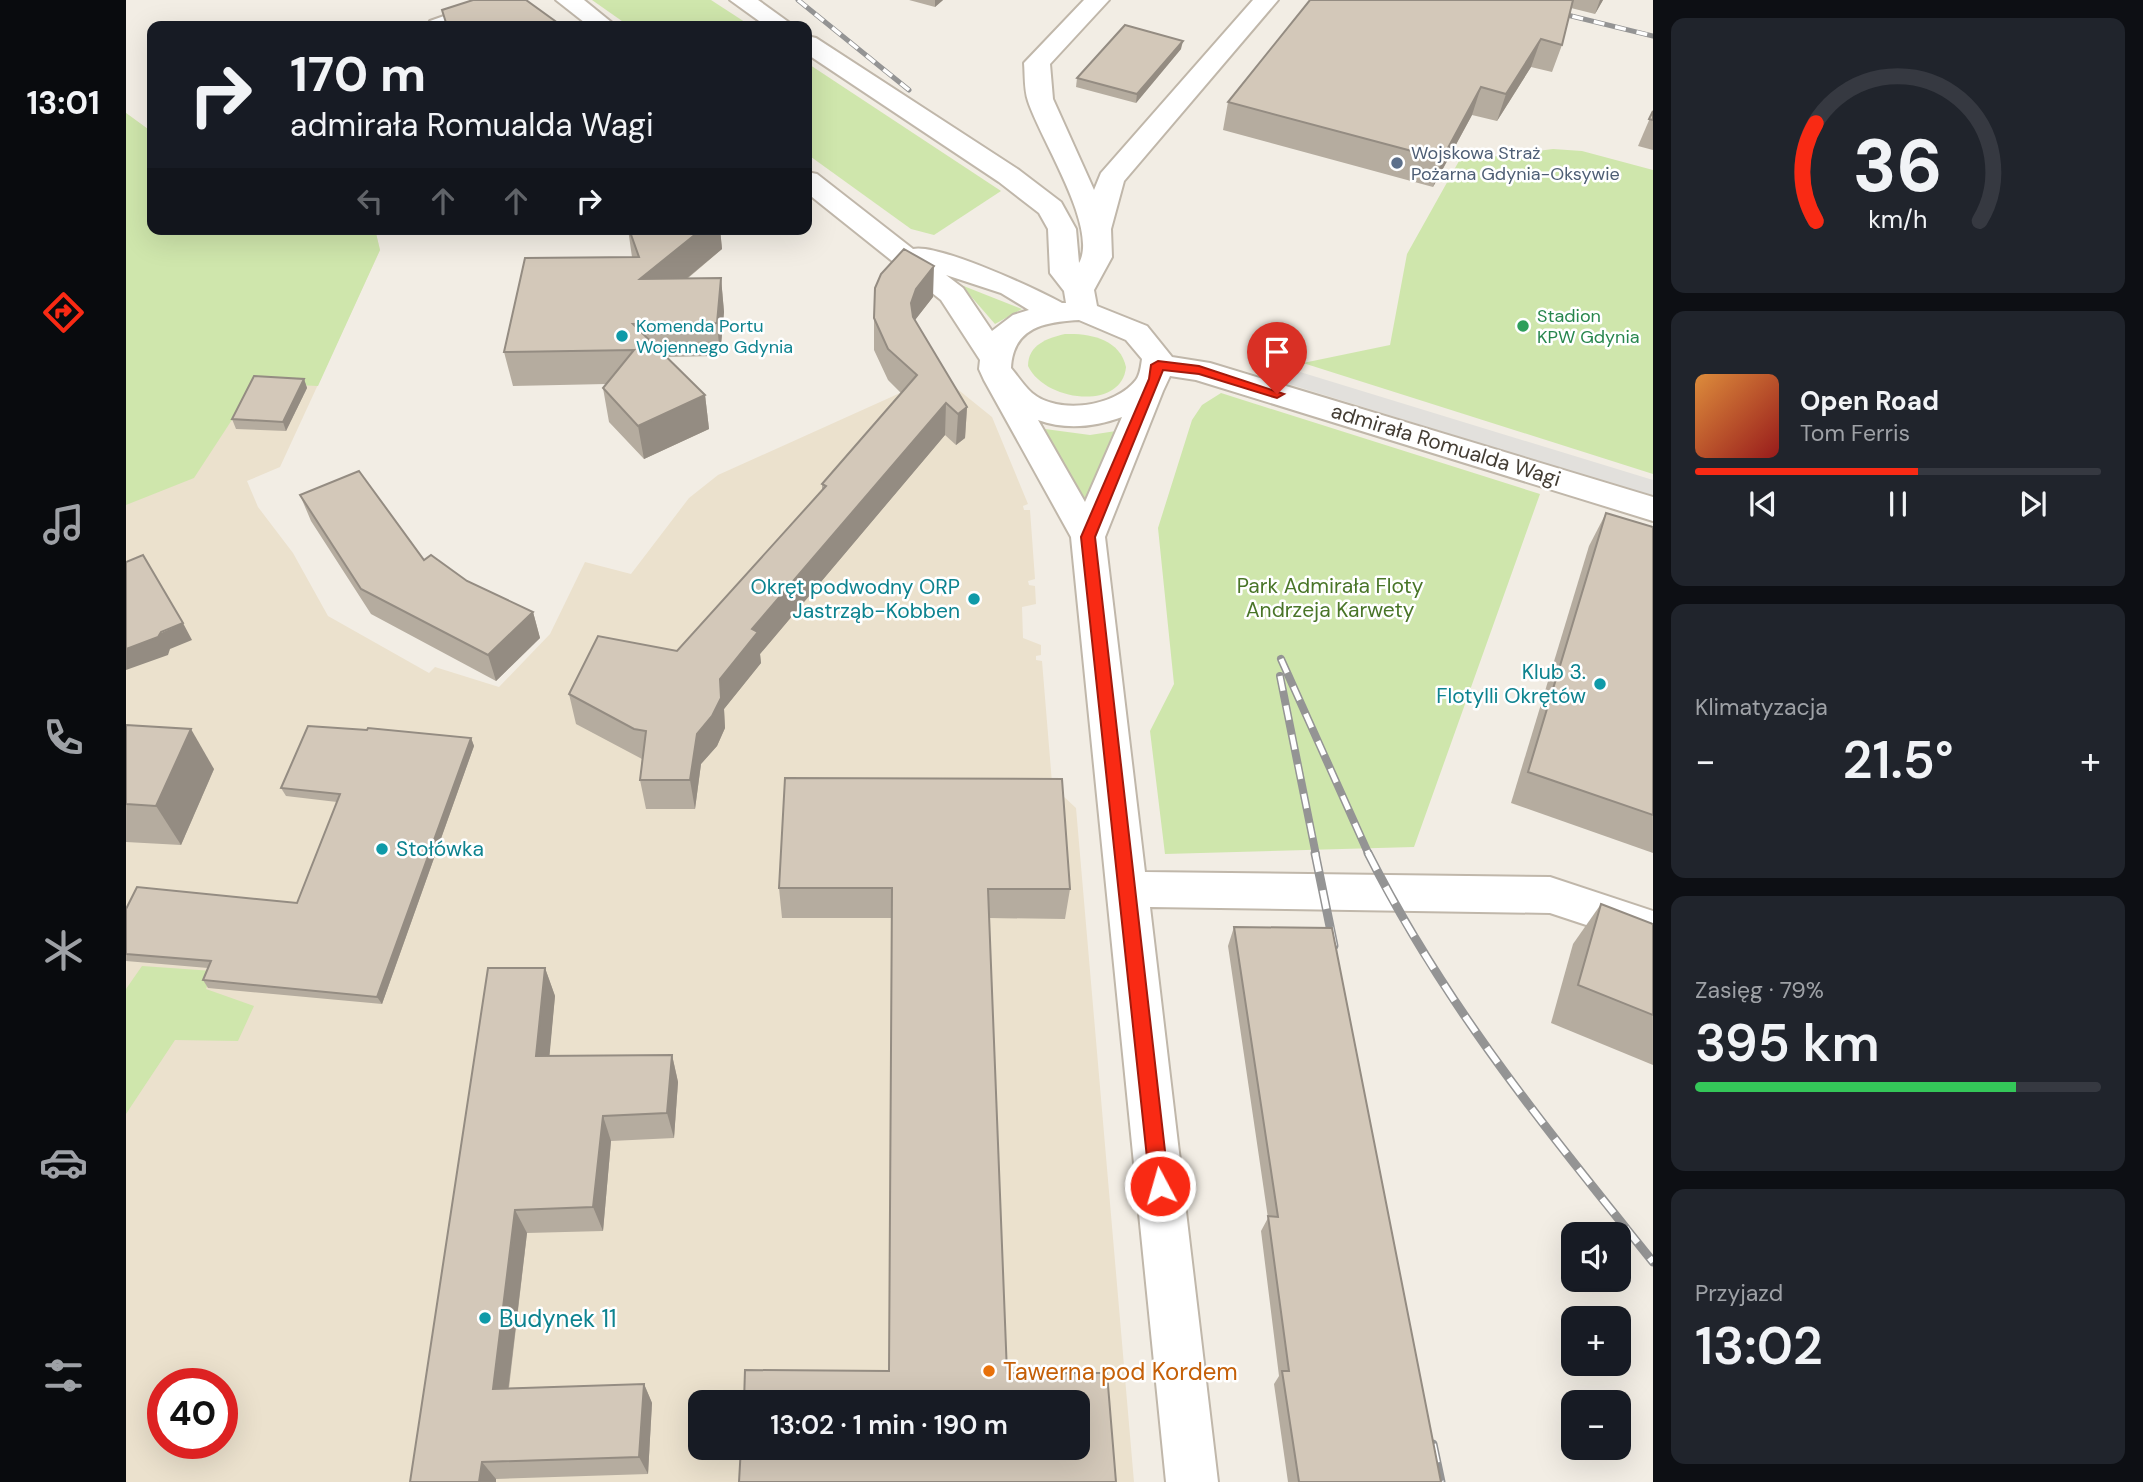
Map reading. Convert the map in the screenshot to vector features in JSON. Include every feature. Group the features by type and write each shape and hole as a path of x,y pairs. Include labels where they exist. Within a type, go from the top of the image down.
{"street":[{"path":"453,21 512,0"},
{"path":"568,0 597,21"},
{"path":"742,0 774,21"},
{"path":"1097,0 1037,63 1040,99 1072,170 1097,243"},
{"path":"1192,1482 1088,537 997,369 998,345 1012,329 1034,317 1072,304 1097,243 1111,179 1266,0"},
{"path":"812,46 1009,176 1051,208 1061,238 1072,304"},
{"path":"1061,238 1072,170"},
{"path":"812,184 952,294 1012,393 1028,404 1071,416 1116,411 1153,379"},
{"path":"898,249 1011,287 1072,304 1129,326 1150,344 1153,379 1088,537"},
{"name":"admirała Romualda Wagi","path":"1153,379 1199,370 1653,509"},
{"path":"1127,890 1550,895 1653,929"}],"shaded area":[{"path":"126,113 147,128 147,235 376,235 380,250 280,467 247,481 258,507 293,553 328,616 429,673 435,667 499,687 550,634 585,562 631,574 689,498 718,475 940,375 992,417 1028,504 1023,506 1024,510 1030,510 1035,579 1028,581 1029,585 1035,586 1036,604 1022,607 1023,638 1041,645 1041,655 1036,656 1036,660 1042,661 1053,795 1062,795 1076,808 1134,1482 126,1482"},
{"path":"1274,364 1653,480 1653,497 1266,377"}],"green space":[{"path":"592,0 711,0 743,21 622,21"},
{"path":"812,66 1001,191 934,235 911,229 812,158"},
{"path":"126,113 147,128 147,235 376,235 380,250 318,386 256,383 194,478 126,505"},
{"name":"Stadion KPW Gdynia","path":"1553,149 1582,151 1653,170 1653,474 1303,363 1390,345 1407,254 1459,161"},
{"path":"961,285 1022,309 995,324"},
{"path":"1065,334 1094,337 1111,344 1123,358 1126,367 1121,381 1098,396 1082,396 1065,394 1050,388 1037,378 1028,366 1031,353 1045,340"},
{"name":"Park Admirała Floty Andrzeja Karwety","path":"1221,393 1540,494 1414,847 1165,854 1150,731 1174,684 1158,528 1192,420 1202,405"},
{"path":"1045,429 1090,435 1116,431 1085,515"},
{"path":"142,966 213,971 206,989 254,1006 238,1041 175,1040 126,1114 126,989"}],"building":[{"path":"473,0 526,0 555,21 445,21 442,10"},
{"path":"1310,0 1573,0 1562,45 1541,39 1506,94 1481,87 1442,159 1228,102"},
{"path":"1125,25 1183,41 1137,94 1077,78"},
{"path":"631,235 695,235 640,279 721,278 717,323 633,324 705,395 638,426 603,388 634,350 504,352 525,258 639,257"},
{"path":"904,249 934,266 916,289 911,303 913,317 967,407 958,414 946,403 752,629 758,632 720,679 721,698 712,716 697,734 690,780 640,780 646,731 634,729 569,694 598,636 677,651 826,486 822,484 917,375 888,349 874,318 875,288 881,274"},
{"path":"254,376 304,379 283,422 232,419"},
{"path":"359,471 424,560 431,555 467,581 533,612 488,655 361,589 300,495"},
{"name":"Klub 3. Flotylli Okrętów","path":"1606,513 1653,527 1653,815 1528,772"},
{"path":"143,555 183,623 161,632 158,637 126,649 126,562"},
{"path":"126,725 191,729 156,806 126,804"},
{"name":"Stołówka","path":"308,726 368,728 471,738 377,997 203,980 211,961 126,954 126,909 137,887 297,903 340,794 281,788"},
{"path":"785,778 1062,779 1070,889 988,889 1007,1373 1107,1373 1116,1482 739,1482 740,1460 1090,1460 1090,1390 744,1390 745,1370 889,1371 892,888 779,888"},
{"path":"1601,904 1653,924 1653,1015 1578,985"},
{"path":"1234,927 1332,928 1441,1482 1299,1482 1282,1371 1289,1371 1268,1216 1278,1217"},
{"name":"Budynek 11","path":"488,968 545,968 536,1056 672,1055 667,1113 603,1116 593,1207 515,1210 493,1389 644,1384 639,1457 482,1462 479,1482 410,1482"}],"railway":[{"path":"798,0 909,90"},
{"path":"1551,11 1653,36"},
{"path":"1281,659 1369,854"},
{"path":"1280,676 1316,855"},
{"path":"1315,853 1334,946"},
{"path":"1369,854 1398,910 1464,1015 1536,1114 1653,1262"},
{"path":"1433,1444 1441,1482"}],"place":[{"name":"Wojskowa Straż Pożarna Gdynia-Oksywie","path":"1397,163"},
{"name":"Stadion KPW Gdynia","path":"1523,326"},
{"name":"Komenda Portu Wojennego Gdynia","path":"622,336"},
{"name":"Okręt podwodny ORP Jastrząb-Kobben","path":"974,599"},
{"name":"Klub 3. Flotylli Okrętów","path":"1600,684"},
{"name":"Stołówka","path":"382,849"},
{"name":"Budynek 11","path":"485,1318"},
{"name":"Tawerna pod Kordem","path":"989,1371"}],"route":[{"path":"1160,1186 1088,537 1148,392 1156,379 1158,365 1199,370 1277,394"}]}
